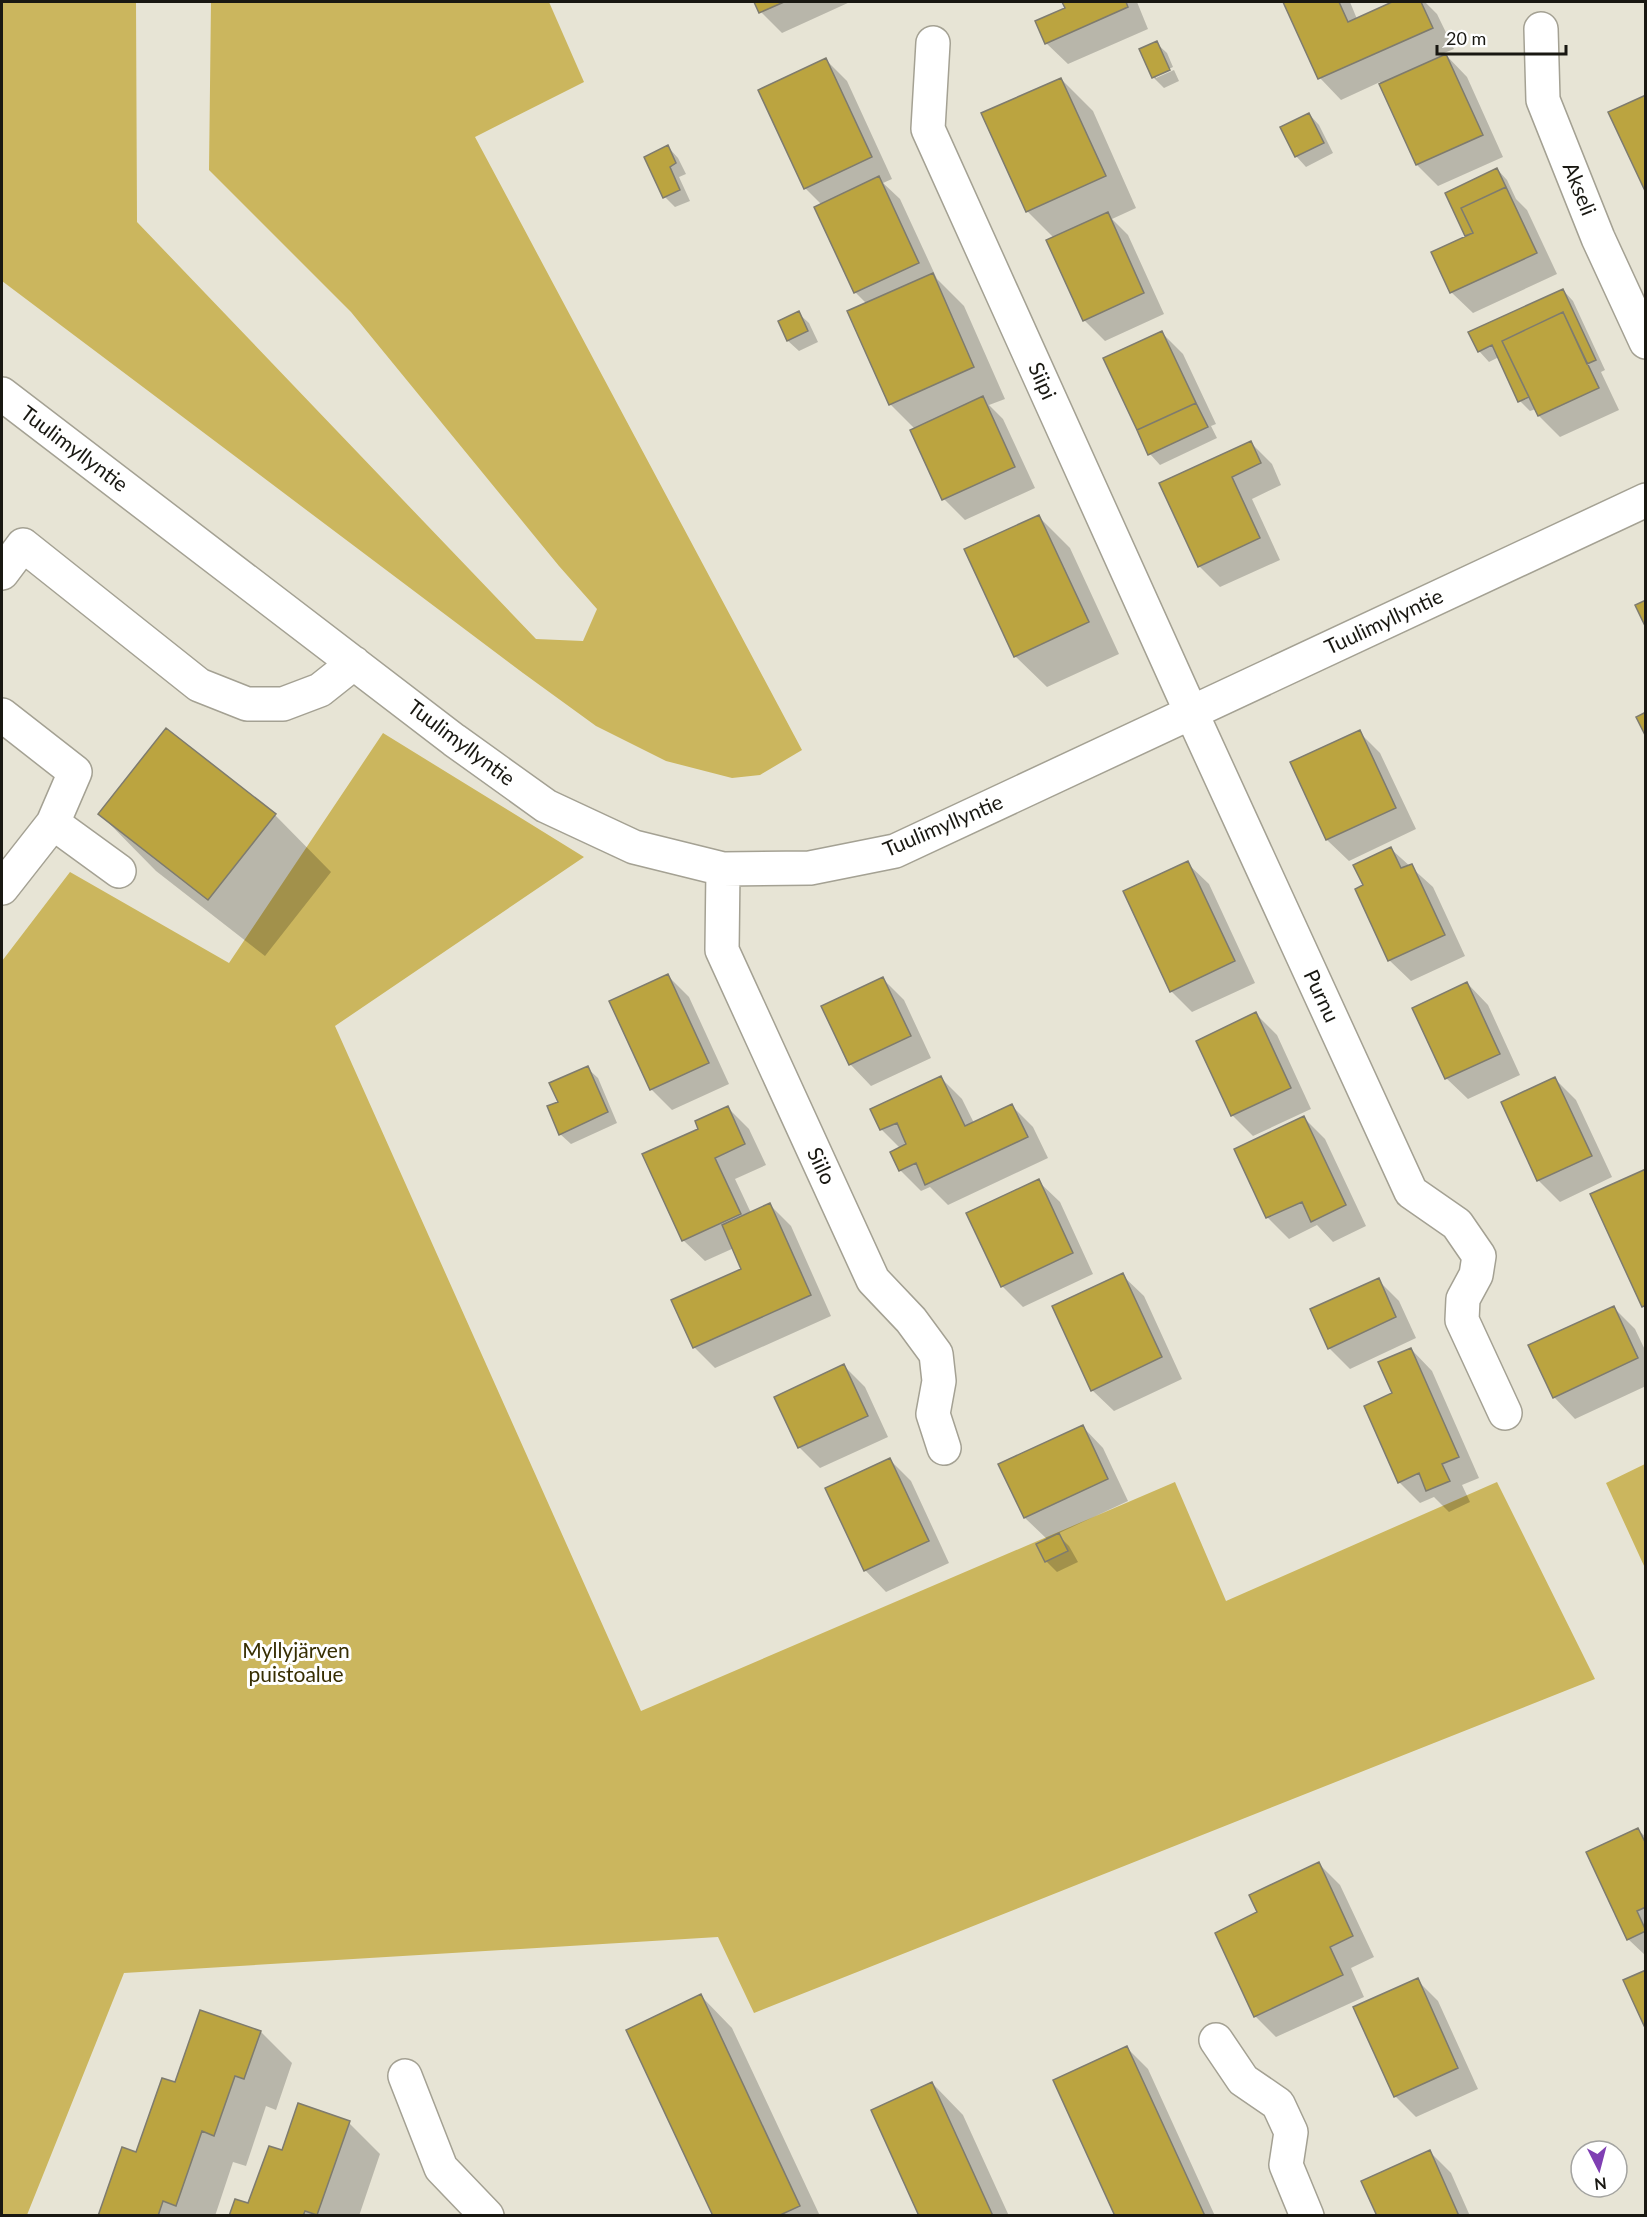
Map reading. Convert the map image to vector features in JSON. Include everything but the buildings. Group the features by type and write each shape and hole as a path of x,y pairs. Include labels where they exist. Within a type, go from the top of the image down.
{"street":[{"name":"Akseli","path":"1541,29 1543,100 1598,238 1646,342"},
{"name":"Siipi","path":"933,43 928,129 1191,712"},
{"name":"Tuulimyllyntie","path":"2,394 454,740 546,806 634,847 723,869 810,868 895,850 1646,500"},
{"path":"2,573 23,545 199,685 247,704 284,704 321,690 354,663"},
{"name":"Purnu","path":"1191,712 1411,1192 1458,1224 1479,1256 1476,1275 1463,1299 1462,1320 1505,1413"},
{"path":"2,716 75,772 53,823 2,888"},
{"path":"53,823 119,871"},
{"name":"Siilo","path":"723,869 722,950 873,1280 911,1320 936,1354 939,1381 933,1414 944,1448"},
{"path":"1216,2040 1243,2080 1278,2104 1291,2132 1286,2165 1307,2216"},
{"path":"405,2076 441,2168 487,2216"}],"green space":[{"path":"2,2 136,2 137,222 536,639 583,641 597,609 559,566 351,312 209,170 211,2 549,2 584,82 475,137 802,750 760,775 732,778 666,761 596,726 2,281"},
{"name":"Myllyjärven puistoalue","path":"383,733 584,857 335,1026 641,1711 1175,1482 1226,1601 1497,1482 1595,1679 754,2013 718,1937 124,1973 27,2215 2,2215 2,961 70,872 229,963"},
{"path":"1645,1464 1645,1568 1606,1483"}]}
